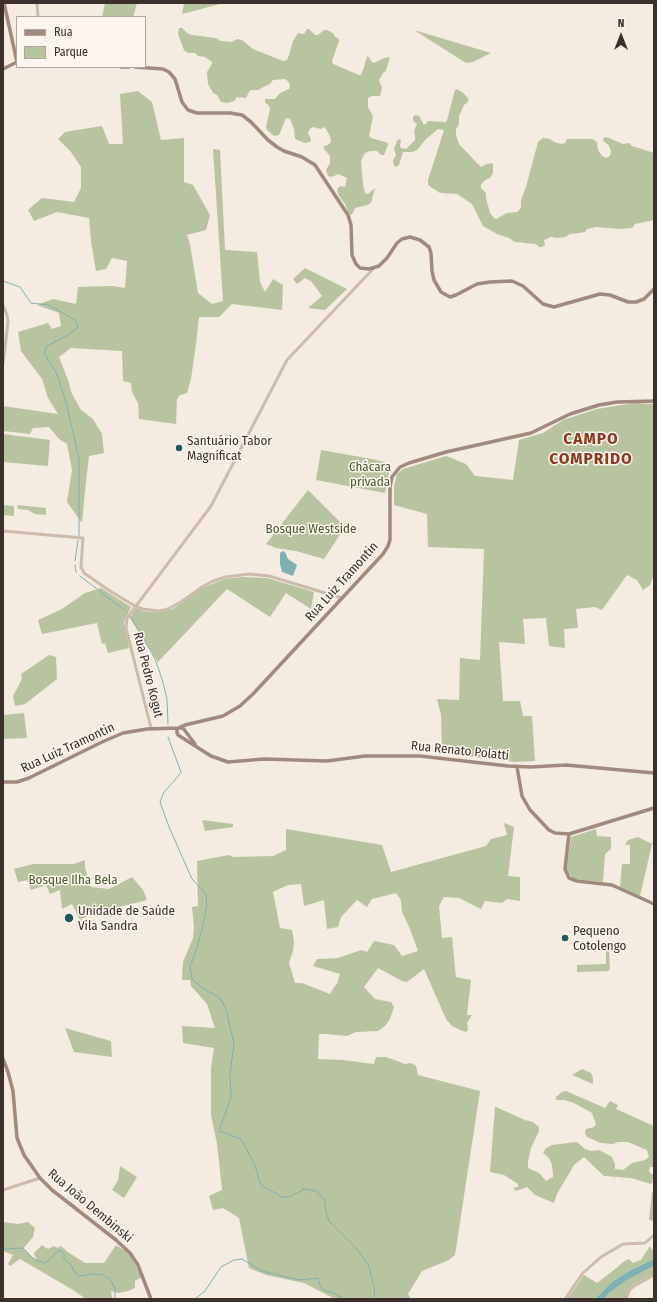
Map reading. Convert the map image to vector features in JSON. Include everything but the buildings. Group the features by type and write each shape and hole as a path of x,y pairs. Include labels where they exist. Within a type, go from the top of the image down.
{"main road":[{"path":"4,3 16,57"},
{"path":"3,69 16,62"},
{"path":"146,68 163,69 169,72 175,79 182,102 186,108 191,111 242,115 276,147 312,162 319,170 348,215 351,225 351,250 354,261 360,268 373,269 385,261 399,241 410,237 420,240 429,247 431,252 434,280 441,292 449,296 456,295 473,285 481,283 512,281 523,286 543,304 554,307 600,294 610,295 628,302 636,302 644,299 654,289"},
{"name":"Rua Luiz Tramontin","path":"3,782 17,782 29,778 119,734 151,728 182,729 191,724 233,712 253,694 373,566 388,546 390,537 390,487 394,473 400,467 446,452 531,433 570,414 592,407 612,403 654,401"},
{"name":"Rua Luiz Tramontin","path":"166,728 178,734"},
{"path":"182,729 184,734 178,734 177,730 182,729"},
{"name":"Rua Renato Polatti","path":"182,729 196,746"},
{"name":"Rua Renato Polatti","path":"178,734 216,758 232,762 264,759 327,761 365,756 420,756 517,767 566,765 654,773"},
{"path":"517,767 522,796 530,810 549,830 555,833 569,834 654,808"},
{"path":"569,834 565,869 569,878 577,881 612,885 654,904"},
{"name":"Rua João Dembinski","path":"3,1059 13,1091 16,1131 18,1141 24,1155 40,1178 54,1193 128,1251 138,1265 152,1299"}],"street":[{"path":"37,3 38,16"},
{"name":"Rua Pedro Kogut","path":"151,728 126,625 127,618 212,506 287,360 373,269"},
{"path":"3,305 8,322 3,364"},
{"path":"3,531 83,538 81,567 83,572 92,580 135,606 149,610 159,611 168,609 213,581 235,576 255,574 276,577 342,598"},
{"path":"3,1190 40,1178"},
{"path":"565,1299 583,1273 601,1257 623,1244 645,1243 654,1235"},
{"path":"626,1299 630,1289 654,1275"}],"green space":[{"path":"105,3 137,3 133,16 102,16"},
{"path":"184,3 224,3 182,14"},
{"path":"179,28 182,28 187,33 192,35 216,38 221,41 232,42 237,39 242,40 253,49 283,61 287,60 293,41 298,33 304,34 307,29 309,29 315,35 318,35 324,30 327,30 333,33 339,41 332,61 333,64 359,75 361,75 368,56 374,63 390,57 386,71 379,80 382,88 380,96 372,96 368,98 368,107 373,116 369,136 388,143 384,155 381,155 377,151 370,151 365,153 361,161 365,193 368,194 375,188 371,203 355,208 351,215 348,212 345,204 339,196 337,189 340,186 345,187 347,178 338,174 332,177 328,176 326,170 330,163 330,156 324,149 324,146 331,142 330,136 324,127 321,129 313,127 310,129 308,133 311,139 310,142 305,143 295,139 294,129 290,119 286,118 279,135 274,136 267,130 266,127 270,109 265,102 265,99 275,99 280,93 289,89 289,82 285,79 273,80 270,84 259,90 251,90 246,98 237,97 234,101 228,103 221,102 217,95 213,93 208,84 207,72 212,62 205,57 198,56 195,53 188,53 184,50 178,34"},
{"path":"414,30 491,53 473,62 466,63"},
{"path":"457,89 469,99 464,105 459,116 459,124 456,129 459,144 481,167 487,164 493,164 493,173 490,178 485,180 481,185 481,188 486,193 490,213 494,218 496,219 507,213 517,212 521,208 521,200 538,142 543,138 562,144 565,143 567,139 592,139 597,142 598,150 602,156 606,158 610,156 611,151 609,146 603,140 604,137 623,144 629,143 632,146 654,153 654,220 635,224 632,228 620,229 596,227 587,229 585,232 570,234 565,237 551,237 544,240 545,245 542,247 539,247 536,244 515,242 483,226 472,204 457,194 440,193 428,185 428,180 444,130 438,129 426,139 417,150 412,152 403,152 399,165 396,167 394,166 393,160 396,155 394,149 397,141 399,139 401,140 401,148 406,149 415,140 414,131 417,124 413,121 413,117 415,115 419,116 424,125 428,121 446,122 455,90"},
{"path":"138,91 152,102 161,140 184,138 184,182 193,185 210,215 206,230 187,235 190,244 198,293 212,304 223,301 213,149 220,150 225,250 257,252 260,282 265,292 273,279 283,285 282,310 232,304 219,317 199,317 191,379 187,393 180,395 177,399 176,424 139,419 138,403 132,392 131,383 123,381 122,351 71,348 59,357 72,394 81,410 93,419 102,434 104,453 89,456 82,523 67,502 72,470 67,444 59,439 49,427 33,428 30,434 3,431 3,406 58,414 48,398 42,379 21,351 18,332 48,323 52,329 61,326 59,313 37,305 53,299 76,304 78,287 112,286 125,288 127,261 112,258 106,269 96,271 89,218 57,212 34,221 28,210 42,198 74,202 81,188 81,167 71,152 58,139 65,132 102,126 109,144 123,144 120,94"},
{"path":"305,268 347,289 325,310 308,308 322,296 311,281 305,278 297,284 293,279"},
{"path":"634,403 654,404 654,574 650,585 643,590 637,580 627,575 602,610 595,607 576,609 578,628 564,629 565,648 549,646 546,618 523,619 525,644 499,642 503,701 520,701 523,716 532,716 535,761 515,762 442,753 441,715 437,699 459,700 460,658 480,660 484,549 428,547 427,514 394,505 394,486 397,474 403,469 446,456 466,464 475,476 513,480 519,440 543,433 563,420 597,409"},
{"path":"3,434 50,440 48,466 3,462"},
{"name":"Chácara privada","path":"321,450 385,462 390,467 385,493 316,480"},
{"name":"Bosque Westside","path":"308,490 345,527 324,559 296,551 276,548 266,544"},
{"path":"3,505 14,506 14,516 3,515"},
{"path":"17,505 46,508 46,515 35,514 28,510 18,509"},
{"path":"243,577 267,578 314,592 311,609 286,593 270,617 227,589 158,662 130,618 136,608 143,611 153,612 173,609 201,589 225,579"},
{"path":"101,588 131,607 124,622 129,648 108,653 105,643 102,644 97,623 42,634 38,620 62,609 85,593"},
{"path":"49,655 56,657 57,679 25,704 15,706 13,696 22,679 21,674"},
{"path":"24,713 27,738 3,739 3,715"},
{"path":"202,820 233,824 233,827 205,831"},
{"path":"504,823 514,827 508,876 520,877 520,901 507,899 502,903 485,901 481,909 459,898 444,897 439,906 442,938 452,937 456,977 471,980 467,1015 472,1015 467,1023 468,1030 466,1032 452,1026 446,1019 424,969 407,982 402,981 378,968 364,987 375,999 391,1002 394,1007 390,1019 385,1026 378,1031 356,1032 347,1036 319,1034 318,1059 343,1060 374,1064 376,1057 386,1057 405,1064 411,1063 416,1066 418,1075 480,1091 455,1255 449,1260 422,1271 408,1294 411,1299 335,1299 304,1283 266,1275 249,1268 239,1218 223,1208 213,1210 209,1196 222,1190 217,1144 211,1115 211,1068 214,1048 183,1043 182,1026 215,1028 207,1004 191,986 190,980 182,980 183,962 193,938 194,927 192,907 198,906 197,861 229,855 233,857 273,856 286,850 286,829 382,845 391,872 486,846 491,839 507,835","holes":["301,884 304,906 324,900 327,929 338,927 341,917 357,900 367,907 372,899 396,893 401,900 402,912 418,951 402,956 394,945 374,941 367,952 361,950 338,958 317,959 313,966 340,974 337,984 330,994 302,983 295,983 289,963 293,951 294,941 292,930 280,928 273,892 288,885"]},
{"path":"596,829 597,836 611,837 611,849 605,854 603,882 576,879 567,871 571,837"},
{"path":"638,837 652,844 640,896 620,887 622,864 630,864 630,845 625,845 628,840"},
{"name":"Bosque Ilha Bela","path":"85,860 85,868 91,887 109,889 132,877 143,890 147,900 92,914 80,920 72,904 62,909 60,890 50,894 46,885 31,890 27,880 18,882 14,869 33,864 74,864"},
{"path":"603,947 608,947 609,951 610,969 608,971 577,972 577,965 606,964 606,950 603,949"},
{"path":"65,1028 111,1041 112,1057 74,1052"},
{"path":"582,1069 591,1073 593,1084 572,1075"},
{"path":"566,1091 605,1108 610,1101 618,1105 616,1109 654,1126 654,1167 650,1167 649,1171 651,1174 654,1174 651,1184 631,1178 604,1176 584,1157 574,1165 557,1194 554,1203 535,1195 527,1187 516,1191 513,1188 518,1187 518,1184 504,1175 490,1172 495,1107 533,1122 539,1127 539,1131 531,1148 528,1168 539,1173 546,1181 553,1177 553,1173 549,1158 543,1153 546,1148 552,1145 577,1142 585,1149 591,1151 599,1150 612,1157 615,1164 615,1169 623,1170 632,1163 645,1160 649,1157 647,1150 628,1142 618,1142 613,1144 601,1143 587,1137 585,1133 586,1129 594,1127 596,1124 592,1113 574,1103 564,1100 556,1100 556,1097 562,1092"},
{"path":"120,1166 137,1177 124,1198 112,1190 118,1180"},
{"path":"652,1192 654,1193 654,1221 649,1220"},
{"path":"3,1222 18,1224 28,1222 35,1228 33,1237 23,1249 37,1261 34,1253 42,1245 48,1249 54,1246 58,1248 60,1246 85,1263 104,1263 116,1245 129,1253 142,1277 135,1281 135,1288 118,1293 111,1291 112,1299 86,1299 20,1259 10,1266 8,1264 13,1255 3,1251"},
{"path":"650,1246 652,1250 654,1248 654,1259 629,1271 612,1282 595,1299 567,1299 584,1275 597,1283 623,1262 629,1259 633,1263 641,1260"},
{"path":"654,1266 654,1274 630,1287 625,1299 605,1299 608,1294 627,1280"}],"water":[{"path":"283,551 288,559 297,565 293,576 282,572 280,553"},
{"path":"654,1259 654,1266 627,1280 608,1294 605,1299 595,1299 612,1282 629,1271"}],"waterway":[{"path":"3,281 20,287 31,303 49,305 75,320 78,327 68,335 47,346 44,353 57,374 67,406 79,459 79,536"},
{"path":"75,561 78,540"},
{"path":"75,565 76,572"},
{"path":"80,576 127,612"},
{"path":"130,616 155,659 167,699 168,724"},
{"path":"168,737 181,772 164,792 160,802 169,827 192,879 206,894 207,905 202,930 190,966 192,979 204,989 220,998 226,1009 234,1044 230,1074 231,1097 219,1131 241,1139 254,1163 261,1185 282,1197 289,1197 304,1189 316,1191 321,1195 325,1201 329,1221 357,1249 369,1266 375,1291 373,1299"},
{"path":"3,1249 23,1248 34,1259 44,1263 61,1250 64,1254 64,1259 71,1265 75,1273 79,1276 93,1274 103,1275 110,1279 115,1288 115,1299"},
{"path":"195,1299 205,1291 221,1267 234,1260 242,1259 262,1271 299,1280 317,1278 321,1287 326,1291 334,1293 344,1299"}],"place":[{"name":"Santuário Tabor Magnificat","path":"179,448"},
{"name":"Unidade de Saúde Vila Sandra","path":"69,918"},
{"name":"Pequeno Cotolengo","path":"565,938"}],"district":[{"name":"CAMPO COMPRIDO","path":"591,449"}]}
